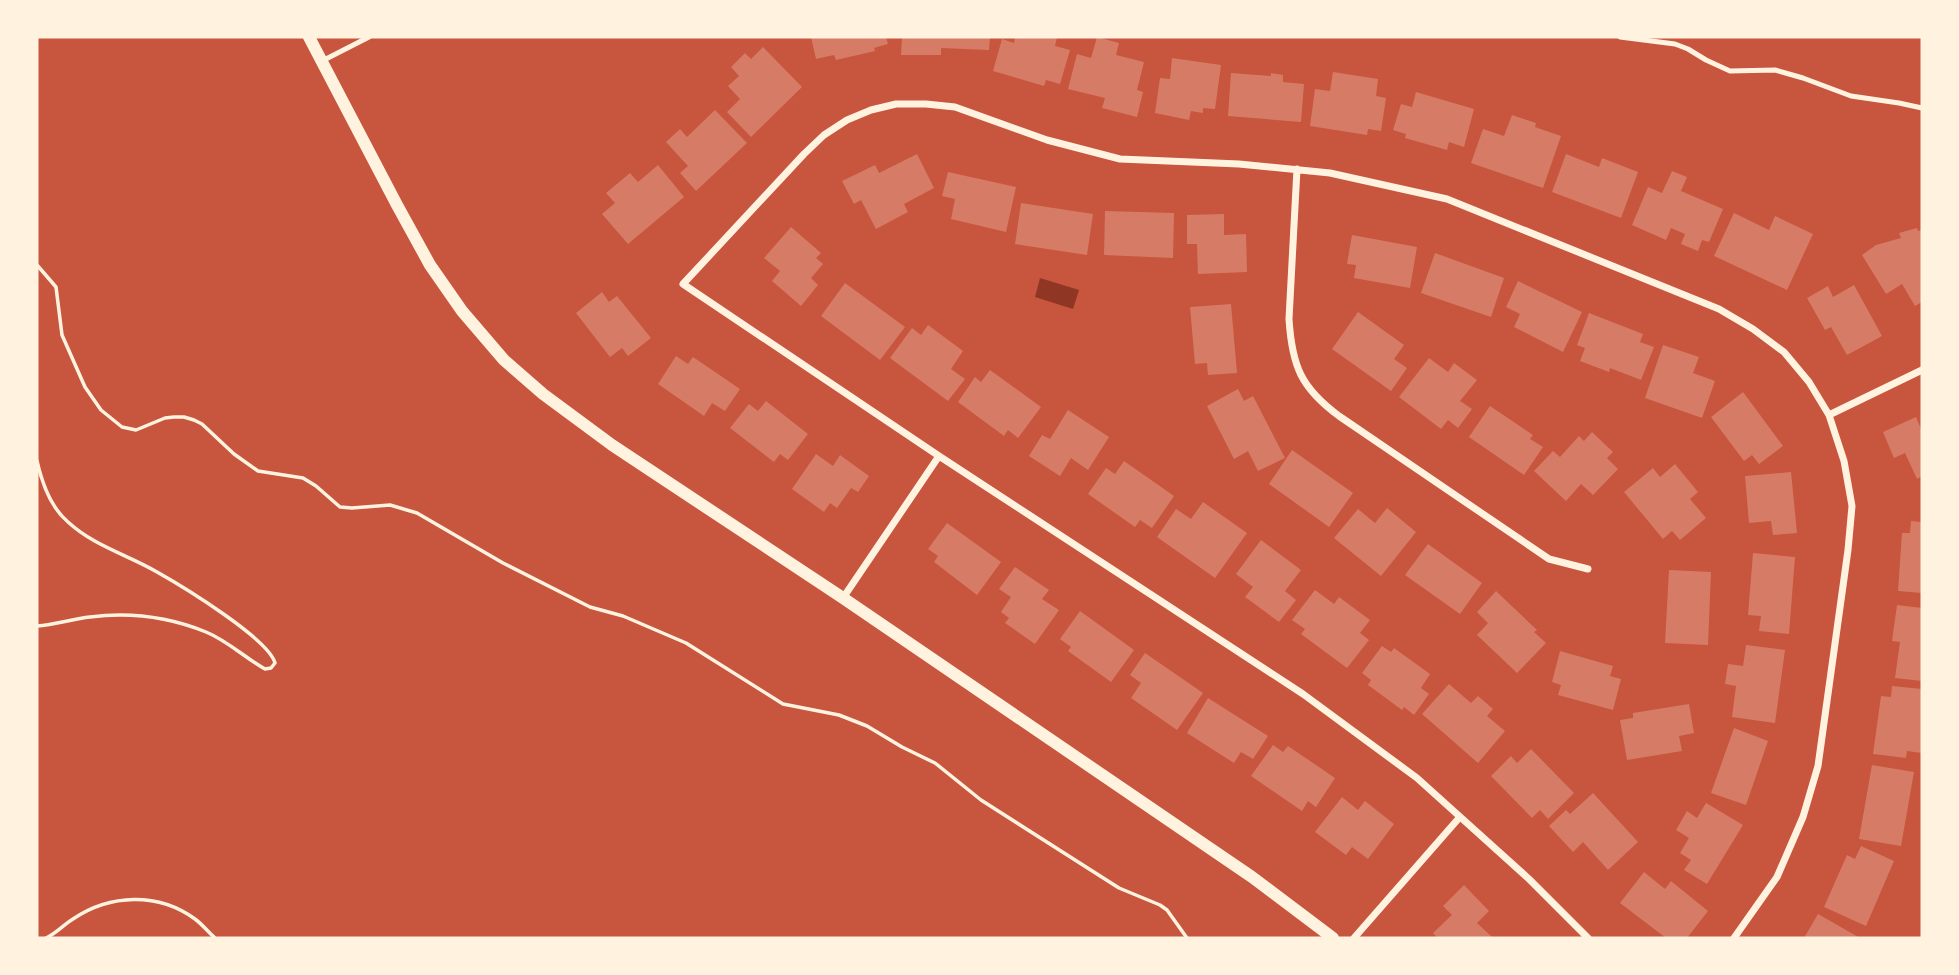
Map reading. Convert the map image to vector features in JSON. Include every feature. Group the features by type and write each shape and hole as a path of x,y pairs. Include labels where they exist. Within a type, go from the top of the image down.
{"street":[{"path":"309,37 430,265 462,311 504,360 543,394 612,445 843,598 1252,877 1333,938"},
{"path":"1588,938 1528,879 1416,778 1303,694 939,456 683,284 824,135 847,120 871,110 896,104 926,104 955,107 1046,140 1121,159 1239,164 1330,173 1447,199 1719,309 1753,329 1784,352 1809,382 1829,415 1844,461 1852,506 1818,766 1804,817 1777,877 1734,938"},
{"path":"1297,169 1290,338 1296,363 1305,383 1318,401 1549,559 1588,569"},
{"path":"1829,415 1922,370"},
{"path":"843,598 939,456"},
{"path":"1354,938 1459,818"}],"lane":[{"path":"322,61 369,37"},
{"path":"1620,37 1675,44 1730,71 1775,70 1852,96 1922,108"}],"path":[{"path":"37,265 56,287 62,335 85,387 101,410 122,427 136,430 174,417 194,420 258,471 303,478 340,507 390,505 417,513 503,563 590,607 622,615 687,643 783,704 839,715 867,726 935,763 981,800 1119,888 1160,905 1187,938"},
{"path":"37,461 49,497 67,522 111,550 156,572 233,620 268,650 275,663 271,668 265,669 230,644 206,632 158,618 135,615 90,617 37,626"},
{"path":"47,938 72,919 101,904 143,898 190,916 215,938"}],"shaded area":[{"path":"1040,278 1079,290 1073,309 1035,297"}],"building":[{"path":"811,37 886,37 888,44 874,48 875,51 836,60 834,55 816,59"},
{"path":"902,37 990,37 989,50 941,48 941,55 901,55"},
{"path":"1015,37 1057,37 1055,46 1070,50 1060,84 1046,80 1044,86 993,71 1002,39 1014,43"},
{"path":"1097,37 1119,43 1116,55 1144,62 1137,90 1143,92 1137,117 1102,108 1105,98 1068,89 1077,54 1091,58"},
{"path":"763,47 802,87 751,137 727,112 740,99 728,86 739,76 731,67 745,53 751,59"},
{"path":"1172,58 1221,65 1215,109 1203,108 1203,113 1191,111 1189,120 1155,113 1160,78 1170,79"},
{"path":"1333,72 1378,79 1376,96 1386,98 1381,131 1368,129 1367,135 1310,126 1315,89 1330,91"},
{"path":"1231,73 1271,76 1271,73 1283,75 1283,82 1304,84 1301,122 1228,116"},
{"path":"1416,92 1474,109 1464,147 1449,142 1447,150 1405,138 1406,134 1393,130 1401,104 1412,107"},
{"path":"715,110 747,143 696,191 680,173 688,166 666,142 680,129 687,137"},
{"path":"1512,115 1536,123 1535,127 1561,136 1543,188 1471,163 1483,129 1504,136"},
{"path":"917,154 934,188 904,204 908,212 876,229 861,200 854,204 842,181 875,165 879,173"},
{"path":"1566,154 1599,167 1602,158 1638,172 1621,218 1552,192"},
{"path":"658,165 684,197 628,244 602,214 615,203 606,193 630,173 638,182"},
{"path":"1672,171 1687,177 1681,191 1723,209 1709,242 1702,240 1698,251 1681,244 1685,234 1671,228 1666,240 1632,225 1648,187 1662,193"},
{"path":"948,172 1016,187 1006,232 951,219 955,199 942,196"},
{"path":"1021,203 1093,214 1087,255 1015,244"},
{"path":"1105,211 1174,213 1173,258 1104,255"},
{"path":"1734,213 1769,230 1775,216 1813,234 1787,290 1714,256"},
{"path":"1224,214 1224,235 1246,234 1247,272 1198,274 1197,244 1187,244 1187,215"},
{"path":"791,227 821,253 816,258 823,264 811,278 818,285 801,306 772,281 780,271 764,258"},
{"path":"1917,228 1918,231 1922,230 1922,302 1915,306 1902,284 1886,294 1862,255 1876,245 1901,238 1899,233"},
{"path":"1352,235 1417,247 1410,288 1354,278 1356,265 1347,264"},
{"path":"1435,253 1504,278 1491,317 1421,293"},
{"path":"1518,281 1582,312 1563,352 1514,327 1520,314 1506,307"},
{"path":"845,283 905,327 880,360 821,316"},
{"path":"1854,285 1882,336 1847,355 1831,327 1825,330 1807,298 1828,286 1833,297"},
{"path":"602,292 609,302 617,296 651,338 628,356 622,348 610,357 576,313"},
{"path":"1231,304 1237,373 1208,375 1207,363 1195,364 1190,307"},
{"path":"1358,312 1404,345 1394,359 1407,368 1391,391 1332,349"},
{"path":"1589,313 1643,334 1640,342 1654,347 1641,380 1610,368 1609,372 1580,361 1585,348 1577,345"},
{"path":"928,325 963,351 951,369 965,379 948,401 890,358 912,328 921,335"},
{"path":"1663,345 1699,357 1693,373 1715,381 1702,418 1645,398"},
{"path":"676,356 688,364 693,357 740,389 725,411 712,403 704,416 658,384"},
{"path":"1429,358 1448,372 1454,363 1477,380 1460,401 1472,409 1458,428 1448,420 1441,429 1399,397"},
{"path":"990,370 1041,407 1018,438 1008,430 1004,436 958,402 975,377 981,382"},
{"path":"1238,389 1244,401 1253,396 1285,458 1258,471 1248,451 1234,459 1207,406"},
{"path":"1743,392 1783,446 1759,464 1752,455 1744,461 1711,417"},
{"path":"766,401 808,434 788,460 780,454 774,462 730,428 749,404 758,411"},
{"path":"1490,406 1533,435 1530,439 1543,447 1524,475 1469,437"},
{"path":"1068,410 1109,437 1088,470 1071,458 1060,476 1029,456 1042,435 1050,439"},
{"path":"1916,417 1922,431 1922,476 1917,479 1905,453 1894,458 1883,432"},
{"path":"1592,432 1613,452 1607,458 1618,469 1593,495 1581,484 1566,501 1534,471 1553,451 1560,457 1579,436 1584,441"},
{"path":"1292,450 1353,493 1329,527 1269,484"},
{"path":"816,454 833,466 840,455 869,476 858,492 851,488 837,508 830,503 824,512 792,489"},
{"path":"1124,461 1174,496 1152,528 1140,520 1135,527 1088,494 1106,468 1115,474"},
{"path":"1675,464 1698,492 1690,499 1706,518 1680,540 1672,531 1663,539 1624,492 1653,468 1660,477"},
{"path":"1791,472 1797,533 1773,535 1771,521 1749,523 1745,476"},
{"path":"1203,502 1247,533 1215,578 1157,537 1176,509 1191,519"},
{"path":"1387,508 1416,532 1381,576 1334,538 1358,509 1375,523"},
{"path":"1911,521 1922,522 1922,593 1898,591 1902,533 1910,533"},
{"path":"947,523 1001,562 977,595 934,562 938,556 928,549"},
{"path":"1261,540 1301,570 1285,591 1296,600 1279,622 1245,597 1253,587 1236,574"},
{"path":"1428,544 1482,583 1460,614 1405,575"},
{"path":"1753,553 1795,557 1789,634 1759,631 1761,616 1748,615"},
{"path":"1015,567 1049,590 1042,599 1059,610 1035,644 1005,623 1009,618 1001,612 1011,597 999,589"},
{"path":"1669,570 1711,572 1708,645 1665,643"},
{"path":"1315,590 1334,604 1339,597 1370,620 1360,633 1369,640 1347,668 1301,634 1305,629 1292,620"},
{"path":"1496,591 1537,630 1534,632 1546,643 1517,673 1477,635 1488,623 1477,612"},
{"path":"1897,605 1922,608 1922,681 1895,678 1900,642 1892,641"},
{"path":"1080,611 1134,650 1111,682 1068,651 1071,647 1060,639"},
{"path":"1746,645 1785,650 1775,723 1732,717 1736,686 1725,684 1728,664 1743,666"},
{"path":"1382,646 1391,652 1394,648 1430,674 1421,688 1429,694 1414,715 1404,707 1402,710 1368,685 1371,680 1362,673"},
{"path":"1560,651 1613,666 1610,676 1621,679 1613,710 1558,695 1561,685 1552,682"},
{"path":"1145,653 1203,693 1177,730 1131,698 1141,683 1130,675"},
{"path":"1449,684 1471,703 1478,696 1493,709 1487,716 1505,731 1478,763 1422,714"},
{"path":"1892,686 1922,689 1922,753 1907,751 1906,758 1873,754 1881,696 1891,697"},
{"path":"1208,698 1268,736 1253,759 1241,752 1234,763 1187,733"},
{"path":"1689,704 1694,733 1679,736 1682,751 1627,760 1620,720 1633,718 1633,713"},
{"path":"1734,728 1768,741 1746,805 1711,793"},
{"path":"1273,745 1283,752 1288,746 1335,778 1316,807 1308,801 1302,811 1251,776"},
{"path":"1531,749 1574,793 1548,819 1540,810 1532,818 1491,776 1511,756 1517,763"},
{"path":"1872,765 1914,772 1901,846 1859,839"},
{"path":"1593,793 1638,842 1608,870 1583,842 1573,852 1549,826 1566,810 1570,814"},
{"path":"1342,797 1358,810 1365,801 1394,824 1368,859 1352,847 1346,855 1315,832"},
{"path":"1706,803 1743,825 1707,884 1684,870 1691,860 1680,853 1689,838 1676,830 1687,811 1697,818"},
{"path":"1861,846 1894,861 1866,926 1824,907 1847,855 1855,859"},
{"path":"1644,872 1665,889 1671,881 1708,911 1687,938 1666,938 1620,903"},
{"path":"1464,885 1489,911 1477,923 1493,938 1438,938 1433,933 1452,915 1443,906"},
{"path":"1818,914 1860,938 1804,938"}]}
